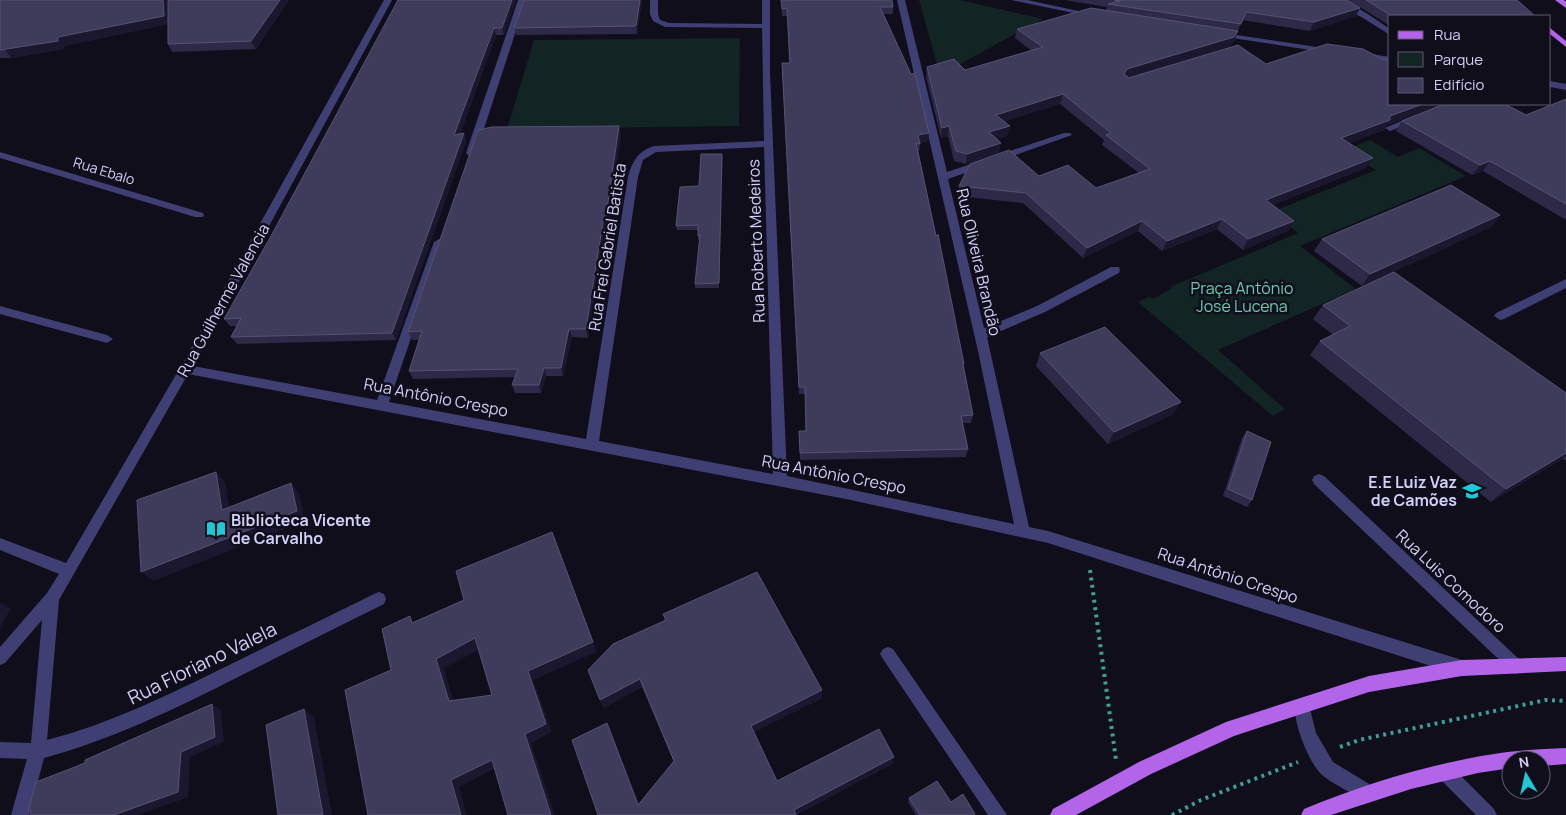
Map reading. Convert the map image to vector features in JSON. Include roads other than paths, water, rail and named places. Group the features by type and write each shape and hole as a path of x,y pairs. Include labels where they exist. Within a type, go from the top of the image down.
{"main road":[{"path":"1559,0 1566,6"},
{"path":"1551,31 1566,45"},
{"path":"1059,815 1145,768 1232,728 1369,684 1462,668 1566,664"},
{"path":"1551,757 1566,756"},
{"path":"1310,815 1346,799 1445,772 1501,761"}],"street":[{"name":"Rua Guilherme Valencia","path":"0,658 52,598 69,571 185,369 388,0"},
{"path":"468,160 522,0"},
{"path":"654,0 654,14 657,21 668,25 766,26"},
{"name":"Rua Roberto Medeiros","path":"766,0 780,480"},
{"name":"Rua Oliveira Brandão","path":"902,0 980,335 1023,531"},
{"path":"1015,0 1099,16"},
{"path":"1333,0 1366,16 1388,32"},
{"path":"1213,33 1339,52"},
{"path":"1240,46 1252,38"},
{"path":"1357,55 1388,60"},
{"path":"1551,84 1566,86"},
{"path":"1390,128 1426,114"},
{"path":"943,177 1067,135"},
{"name":"Rua Frei Gabriel Batista","path":"592,445 633,177 638,158 654,149 769,144"},
{"name":"Rua Ebalo","path":"0,154 199,215"},
{"path":"382,405 442,235"},
{"path":"980,335 1041,309 1115,270"},
{"path":"1500,316 1566,283"},
{"path":"0,310 107,339"},
{"name":"Rua Antônio Crespo","path":"185,369 780,480 1023,531 1087,549 1462,668"},
{"name":"Rua Luis Comodoro","path":"1319,480 1516,666"},
{"path":"0,544 69,571"},
{"name":"Rua Guilherme Valencia","path":"20,815 38,751 52,598"},
{"name":"Rua Floriano Valela","path":"0,750 38,751 79,740 169,703 379,599"},
{"path":"888,654 998,815"},
{"path":"1302,707 1308,736 1327,768 1368,793"},
{"path":"1445,772 1488,815"}],"place":[{"name":"E.E Luiz Vaz de Camões","path":"1472,491"},
{"name":"Biblioteca Vicente de Carvalho","path":"216,529"}],"park label":[{"name":"Praça Antônio José Lucena","path":"1242,297"}]}
